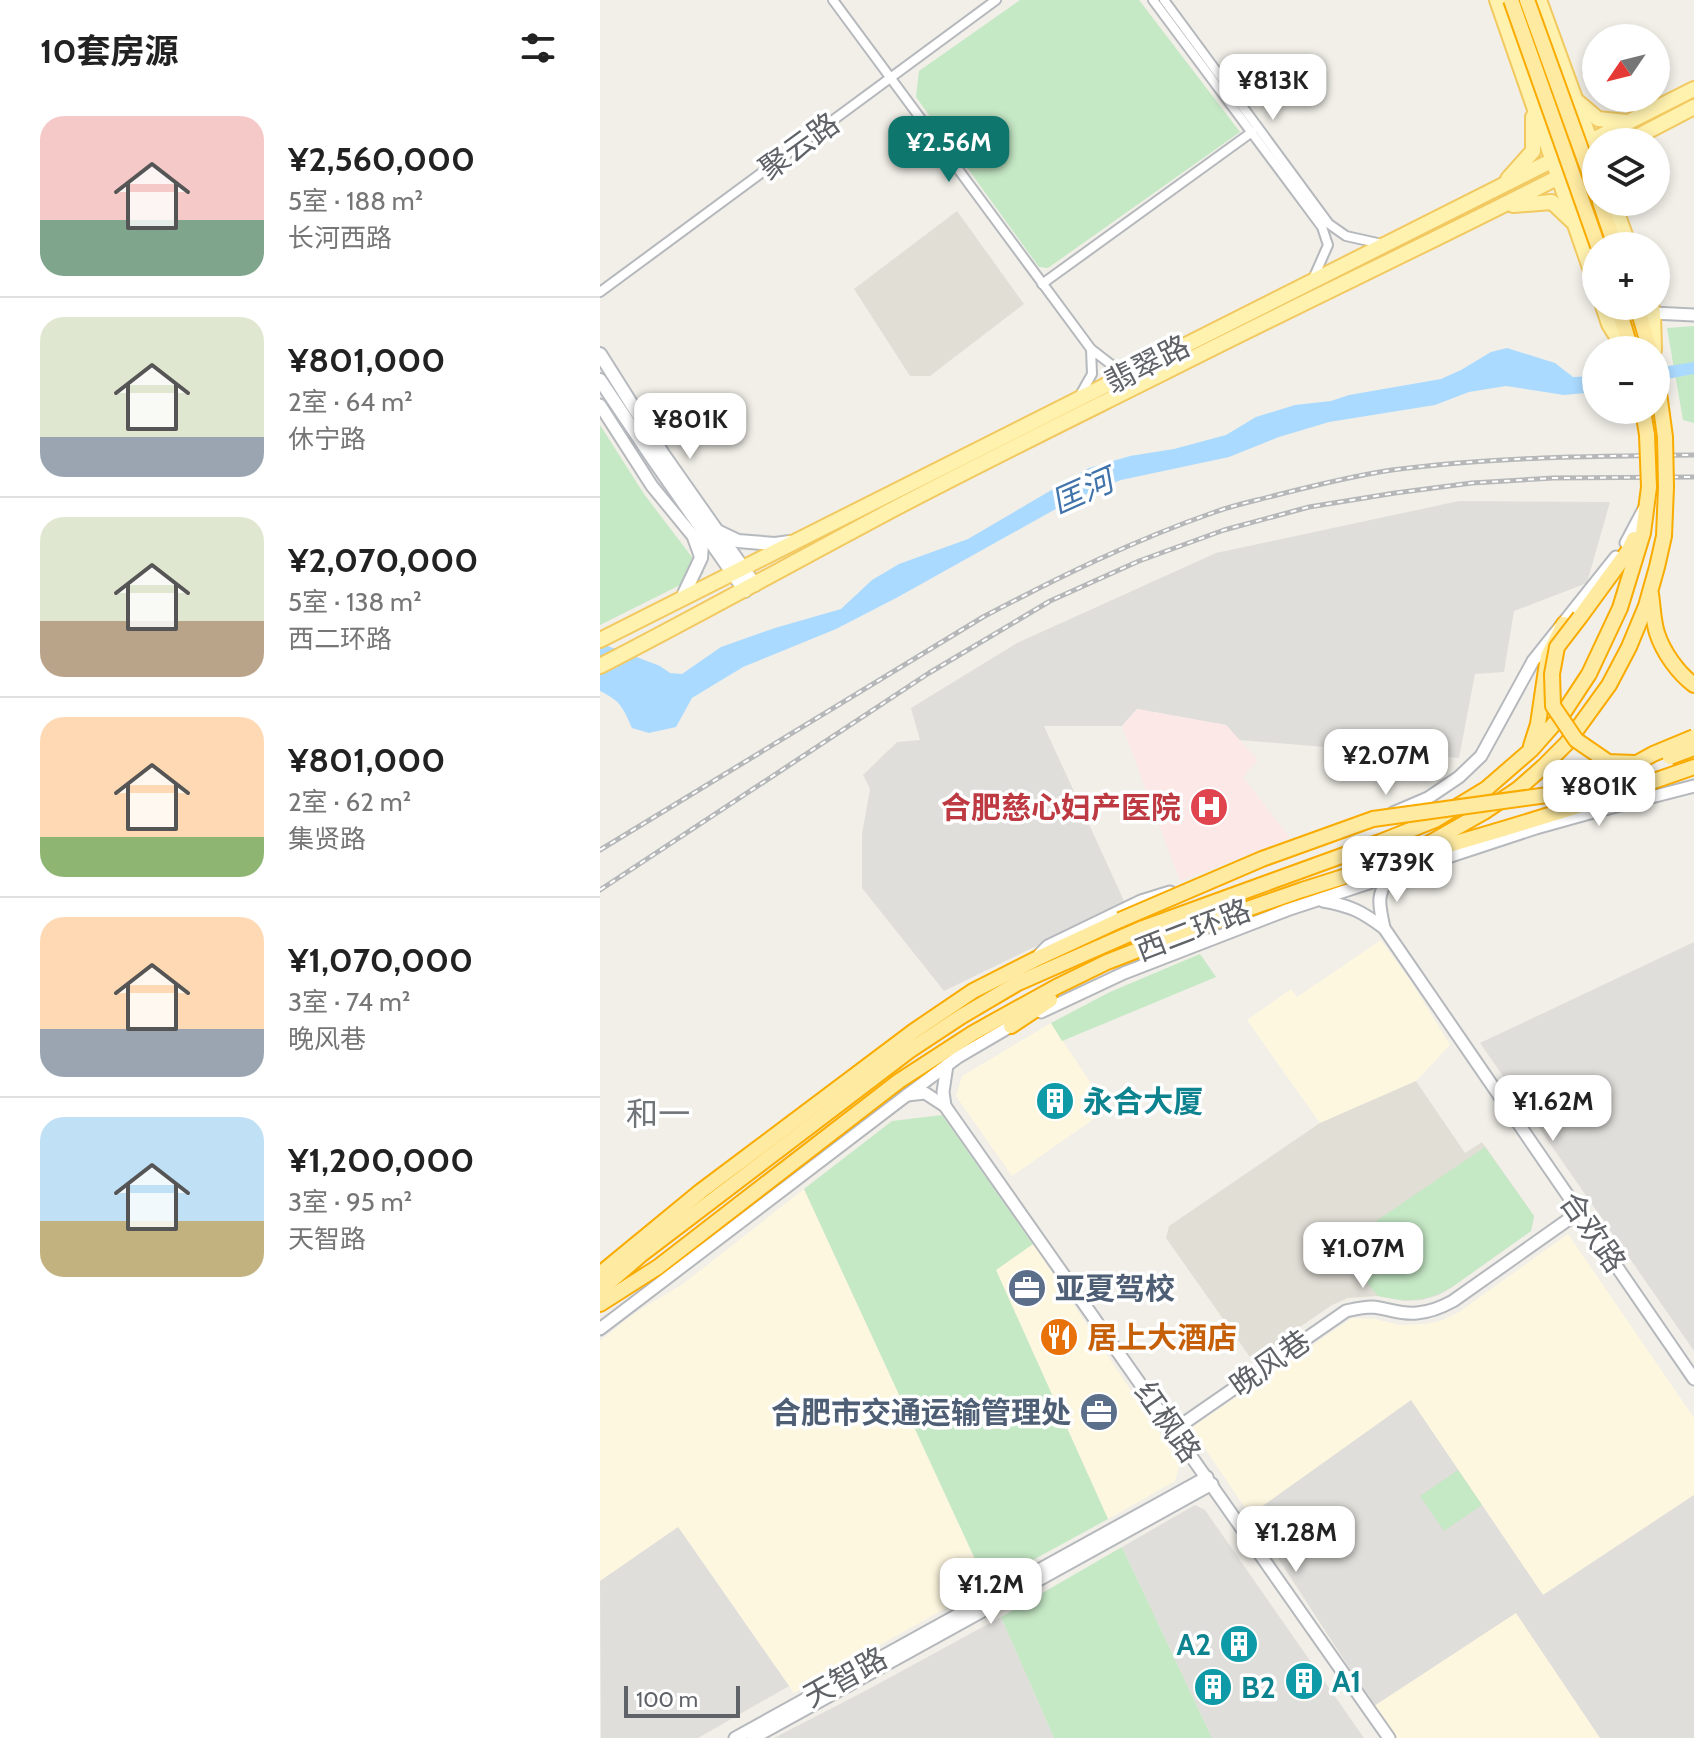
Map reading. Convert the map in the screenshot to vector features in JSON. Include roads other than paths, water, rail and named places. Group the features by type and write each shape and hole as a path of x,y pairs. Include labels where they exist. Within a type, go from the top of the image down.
{"highway":[{"path":"1511,0 1593,232"},
{"path":"1527,0 1582,152"},
{"name":"西二环路","path":"600,1290 642,1254 909,1051 1020,982 1143,928 1435,820 1486,789 1525,756 1562,715 1589,674 1620,608 1643,533 1649,487 1645,424"},
{"name":"西二环路","path":"600,1304 658,1267 899,1081 973,1033 1107,962 1276,899 1403,858 1518,789 1567,743 1609,685 1629,647 1651,590 1664,536 1663,424"},
{"path":"1646,505 1629,550 1557,647 1552,674 1553,706 1576,740 1608,762 1655,763 1694,748"},
{"path":"1651,590 1657,632 1669,657 1694,685"},
{"path":"1525,756 1534,741 1538,724 1548,656 1564,624"},
{"path":"1020,982 1120,920 1262,859 1373,819 1562,793 1608,779 1653,754 1694,737"},
{"path":"1403,858 1495,832 1694,767"},
{"path":"1495,842 1568,809"},
{"name":"西二环路","path":"600,1277 701,1191 914,1031 973,991 1120,920"},
{"path":"1011,1026 1107,962"},
{"path":"600,1277 642,1254"}],"main road":[{"path":"1497,0 1582,244"},
{"path":"1539,0 1585,128"},
{"name":"翡翠路","path":"1615,128 1694,89"},
{"path":"1575,98 1598,119 1627,122"},
{"path":"1502,185 1533,151 1532,103"},
{"path":"1655,128 1694,107"},
{"name":"翡翠路","path":"605,637 1582,145"},
{"name":"翡翠路","path":"600,666 889,512 1582,165"},
{"path":"1504,205 1552,202 1575,224"},
{"path":"600,354 663,454 718,531 750,588"},
{"path":"600,380 703,529 738,570"},
{"path":"682,598 701,558 703,529"},
{"path":"718,531 738,541 794,542"}],"street":[{"path":"833,0 1091,349 1113,366 1142,366"},
{"name":"聚云路","path":"600,292 996,0"},
{"path":"1153,0 1322,227 1328,245 1313,280"},
{"path":"1164,0 1329,224 1346,236 1383,244"},
{"path":"1042,284 1252,132"},
{"path":"1670,313 1694,315"},
{"path":"1079,398 1092,374 1091,349"},
{"path":"600,405 652,486 693,536 701,558"},
{"path":"1034,960 1048,946 1141,901 1287,856 1428,798 1459,777 1481,756 1533,661 1624,546 1646,505"},
{"path":"600,1329 947,1065 1011,1026 1124,973 1287,910 1495,842 1694,786"},
{"path":"1384,928 1379,905 1380,892 1389,876"},
{"path":"1319,900 1356,909 1384,928"},
{"name":"合欢路","path":"1384,928 1694,1379"},
{"path":"945,1106 943,1092 947,1065"},
{"path":"907,1095 925,1093 945,1106"},
{"name":"红枫路","path":"945,1106 1389,1738"},
{"name":"晚风巷","path":"1174,1430 1346,1311 1374,1307 1418,1314 1440,1308 1579,1212"},
{"name":"天智路","path":"735,1738 1209,1480"},
{"name":"天智路","path":"753,1738 1209,1480"}],"water":[{"name":"匡河","path":"1507,348 1555,363 1573,377 1582,377 1582,393 1564,395 1506,386 1469,392 1435,405 1329,422 1229,457 1121,480 1070,501 836,629 743,667 692,698 676,727 649,733 632,728 620,706 600,691 600,643 660,666 670,673 682,674 721,647 841,609 872,580 899,564 968,539 1089,468 1226,435 1256,417 1295,405 1441,379 1491,352"},
{"path":"1694,362 1694,374 1670,378 1670,366"}],"railway":[{"path":"600,850 983,617 1097,560 1215,512 1317,485 1392,470 1505,460 1694,455"},
{"path":"600,890 929,673 1050,601 1139,561 1224,530 1309,507 1395,493 1472,483 1553,478 1694,477"}],"place":[{"name":"合肥慈心妇产医院","path":"1209,807"},
{"name":"永合大厦","path":"1055,1101"},
{"name":"亚夏驾校","path":"1027,1288"},
{"name":"居上大酒店","path":"1059,1337"},
{"name":"合肥市交通运输管理处","path":"1099,1412"},
{"name":"A2","path":"1239,1644"},
{"name":"A1","path":"1304,1681"},
{"name":"B2","path":"1213,1687"}],"district":[{"name":"和一","path":"658,1113"}]}
